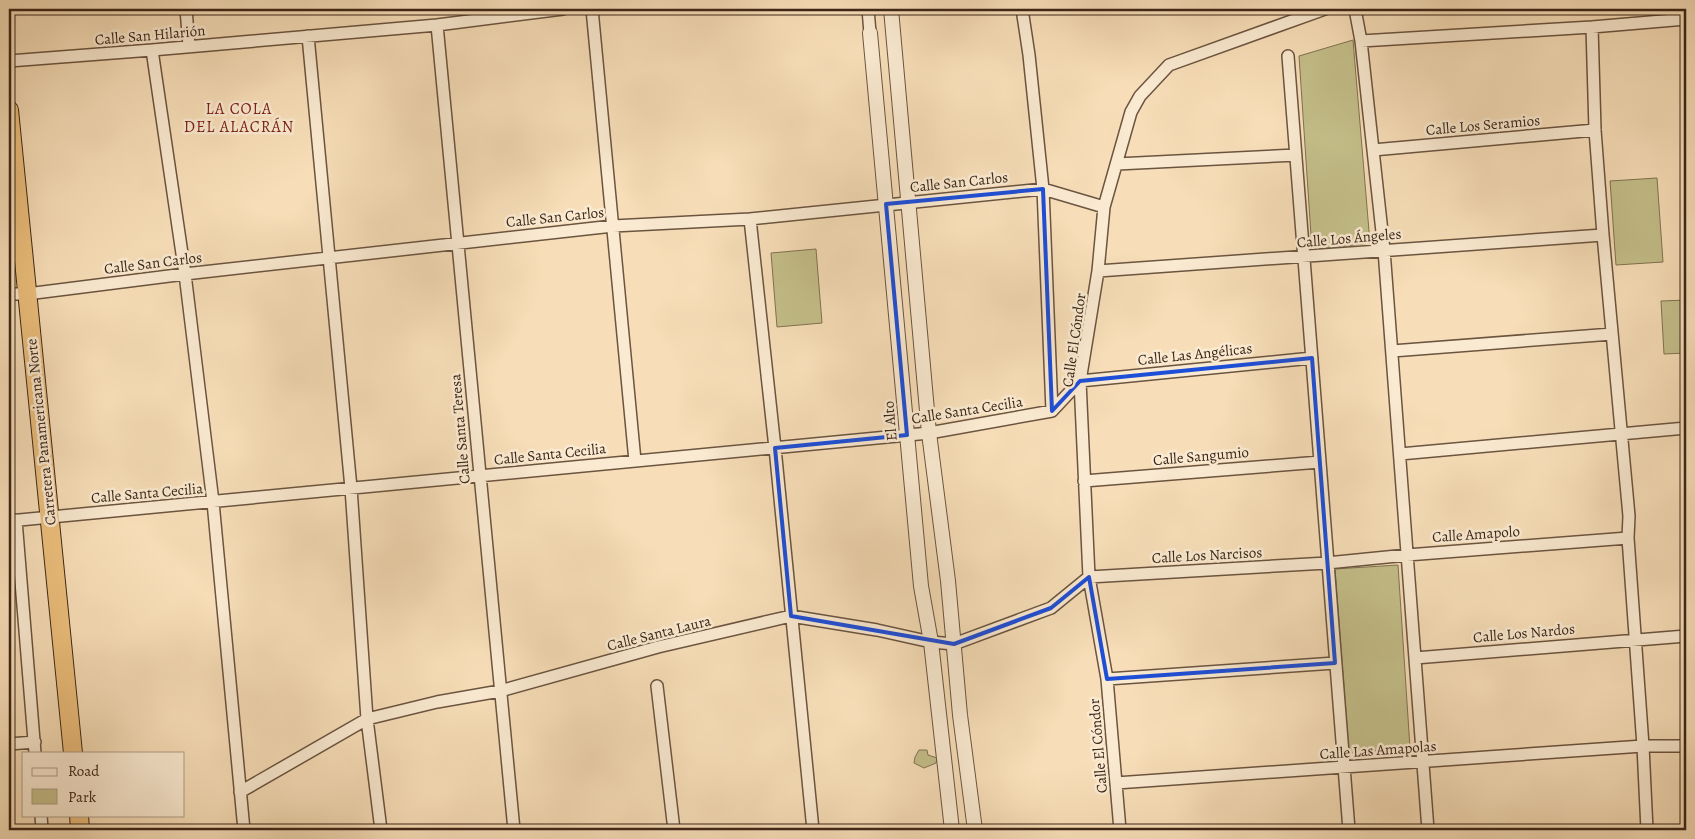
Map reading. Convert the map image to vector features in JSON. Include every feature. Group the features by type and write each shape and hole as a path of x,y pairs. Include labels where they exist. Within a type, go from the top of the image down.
{"highway":[{"name":"Carretera Panamericana Norte","path":"9,110 73,752"},
{"path":"79,816 80,830"}],"street":[{"path":"186,9 189,46"},
{"name":"Calle San Hilarión","path":"9,61 437,25 522,11 563,9"},
{"path":"592,9 635,461"},
{"name":"El Alto","path":"868,9 921,586 931,642 952,830"},
{"path":"891,9 929,433 954,644 960,715 975,830"},
{"path":"1022,9 1029,55 1043,189 1052,411"},
{"name":"Calle El Cóndor","path":"1120,830 1107,679 1089,577 1080,381 1098,271 1104,207 1131,112 1140,96 1169,65 1325,9"},
{"path":"1355,9 1361,41 1384,250 1428,830"},
{"path":"1361,41 1592,27 1686,19"},
{"name":"Calle Santa Teresa","path":"437,25 514,830"},
{"path":"1592,27 1595,130 1629,516 1628,538 1647,830"},
{"path":"308,36 351,488 367,719 381,830"},
{"path":"152,50 184,274 213,502 244,830"},
{"path":"1288,56 1349,830"},
{"name":"Calle Los Seramios","path":"1374,150 1595,130"},
{"path":"1117,164 1296,155"},
{"name":"Calle San Carlos","path":"9,294 27,294 184,274 613,226 750,219 1043,189 1104,207"},
{"path":"750,219 813,830"},
{"name":"Calle Los Ángeles","path":"1098,271 1603,234"},
{"path":"1392,351 1612,334"},
{"name":"Calle Las Angélicas","path":"1080,381 1312,358"},
{"path":"1052,411 1080,381"},
{"name":"Calle Santa Cecilia","path":"12,521 929,433 1052,411"},
{"path":"1400,454 1686,428"},
{"name":"Calle Sangumio","path":"1084,481 1320,462"},
{"path":"9,744 35,747 12,521"},
{"name":"Calle Amapolo","path":"1327,563 1628,538"},
{"name":"Calle Los Narcisos","path":"1089,577 1327,563"},
{"name":"Calle Santa Laura","path":"240,792 367,719 437,702 500,691 658,647 791,616 877,630 931,642 954,644 1052,608 1089,577"},
{"name":"Calle Los Nardos","path":"1415,658 1686,636"},
{"path":"1107,679 1335,663"},
{"path":"657,686 674,830"},
{"name":"Calle Las Amapolas","path":"1116,783 1643,746 1686,746"},
{"path":"41,816 42,830"}],"highlighted area":[{"path":"1043,189 1052,411 1080,381 1312,358 1335,663 1107,679 1089,577 1051,608 954,644 791,616 775,448 907,435 886,204"}],"green space":[{"path":"1353,40 1370,243 1312,250 1299,56"},
{"path":"1657,178 1663,262 1616,265 1610,181"},
{"path":"816,249 822,323 777,327 771,253"},
{"path":"1686,300 1686,353 1664,354 1661,301"},
{"path":"1398,565 1410,748 1349,753 1335,569"},
{"path":"919,750 927,750 928,755 937,758 936,763 924,768 914,763"}],"district":[{"name":"LA COLA DEL ALACRÁN","path":"239,117"}]}
